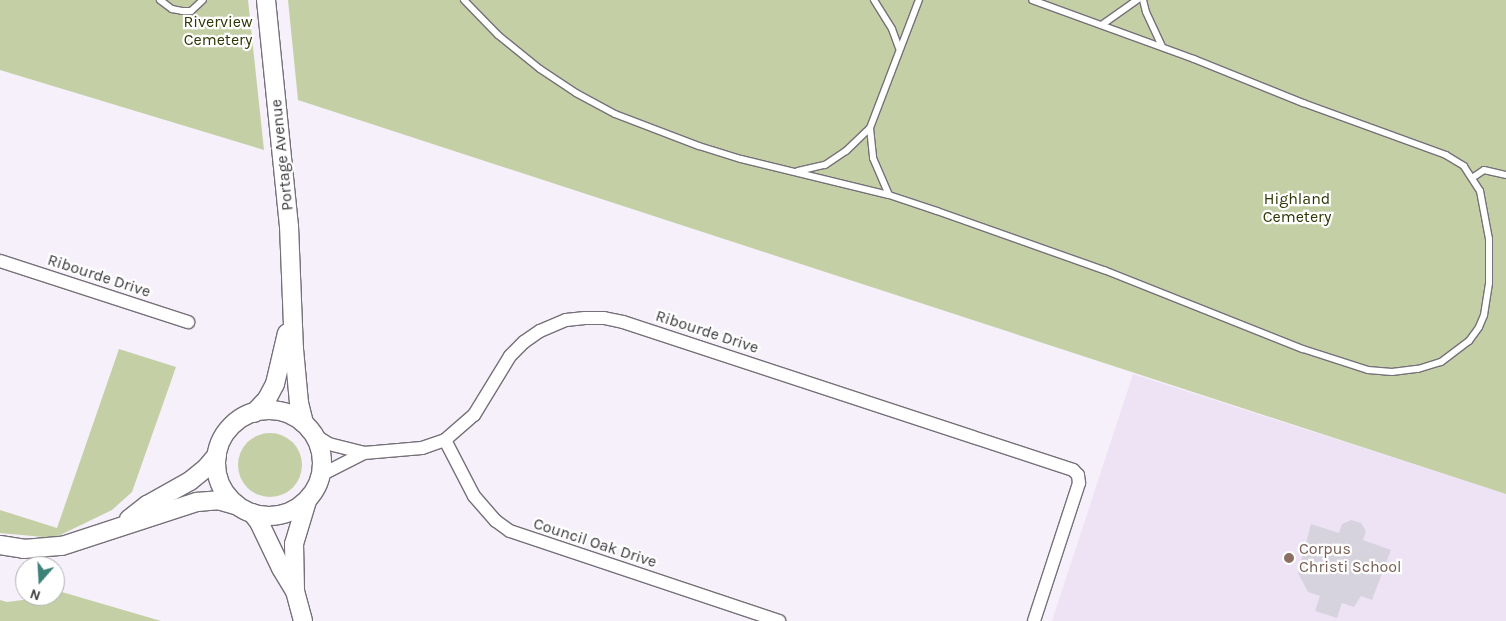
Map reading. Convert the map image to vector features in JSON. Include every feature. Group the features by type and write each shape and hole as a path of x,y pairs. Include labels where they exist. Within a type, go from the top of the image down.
{"main road":[{"name":"Portage Avenue","path":"266,0 289,226 291,310 300,403 309,428"},
{"name":"Portage Avenue","path":"254,412 267,399 276,384 291,310"},
{"path":"0,545 24,549 62,546 123,524 197,502 218,500 244,509 266,516 281,515 295,510 306,501 318,485 321,475 319,450 309,428 289,414 272,410 254,412 241,418 229,428 221,440 216,469 227,495 244,509 259,522 281,568 295,591"},
{"path":"123,524 147,505 190,481 206,468 217,455"},
{"path":"303,621 295,591 294,544 306,501"}],"street":[{"name":"Ribourde Drive","path":"0,261 188,322"},
{"name":"Ribourde Drive","path":"309,428 329,444 364,453 422,448 444,440 474,415 485,400 498,372 510,356 524,342 540,331 566,320 604,318 623,322 902,412 1073,470 1078,475 1079,483 1034,621"},
{"name":"Council Oak Drive","path":"444,440 474,496 484,510 510,531 779,621"},
{"name":"Ribourde Drive","path":"321,475 364,453"}],"lane":[{"path":"160,0 172,9 191,11 203,0"},
{"path":"464,0 498,35 540,69 576,93 615,114 708,149 889,195 1065,255 1303,350 1368,370 1392,372 1418,369 1441,362 1458,352 1479,327 1484,315 1489,283 1489,239 1480,191 1464,166 1446,155 1303,103 1103,24 1032,0"},
{"path":"874,0 892,29 899,48"},
{"path":"796,172 825,165 846,151 870,128 896,64 899,48 919,0"},
{"path":"1103,24 1132,6 1137,0"},
{"path":"1143,0 1146,12 1162,47"},
{"path":"870,128 873,158 889,195"},
{"path":"1472,178 1484,170 1506,175"}],"shaded area":[{"name":"Corpus Christi School","path":"1133,374 1506,494 1506,621 1052,621"}],"green space":[{"name":"Riverview Cemetery","path":"0,0 248,0 264,150 0,70"},
{"name":"Highland Cemetery","path":"288,0 1506,0 1506,494 298,100"},
{"path":"119,349 176,367 132,492 112,510 54,538 0,533 0,510 57,528"},
{"path":"270,433 282,435 293,442 300,453 302,465 300,477 293,488 282,495 270,497 258,495 247,488 240,477 238,465 240,453 247,442 258,435"},
{"path":"65,593 161,621 0,621 0,600 7,602 15,601 15,606 65,606"}],"building":[{"path":"1351,520 1361,523 1366,531 1363,540 1391,550 1372,600 1361,596 1354,607 1342,603 1337,618 1315,611 1320,596 1308,592 1298,573 1311,524 1339,533 1342,524"}],"place":[{"name":"Corpus Christi School","path":"1289,558"}]}
